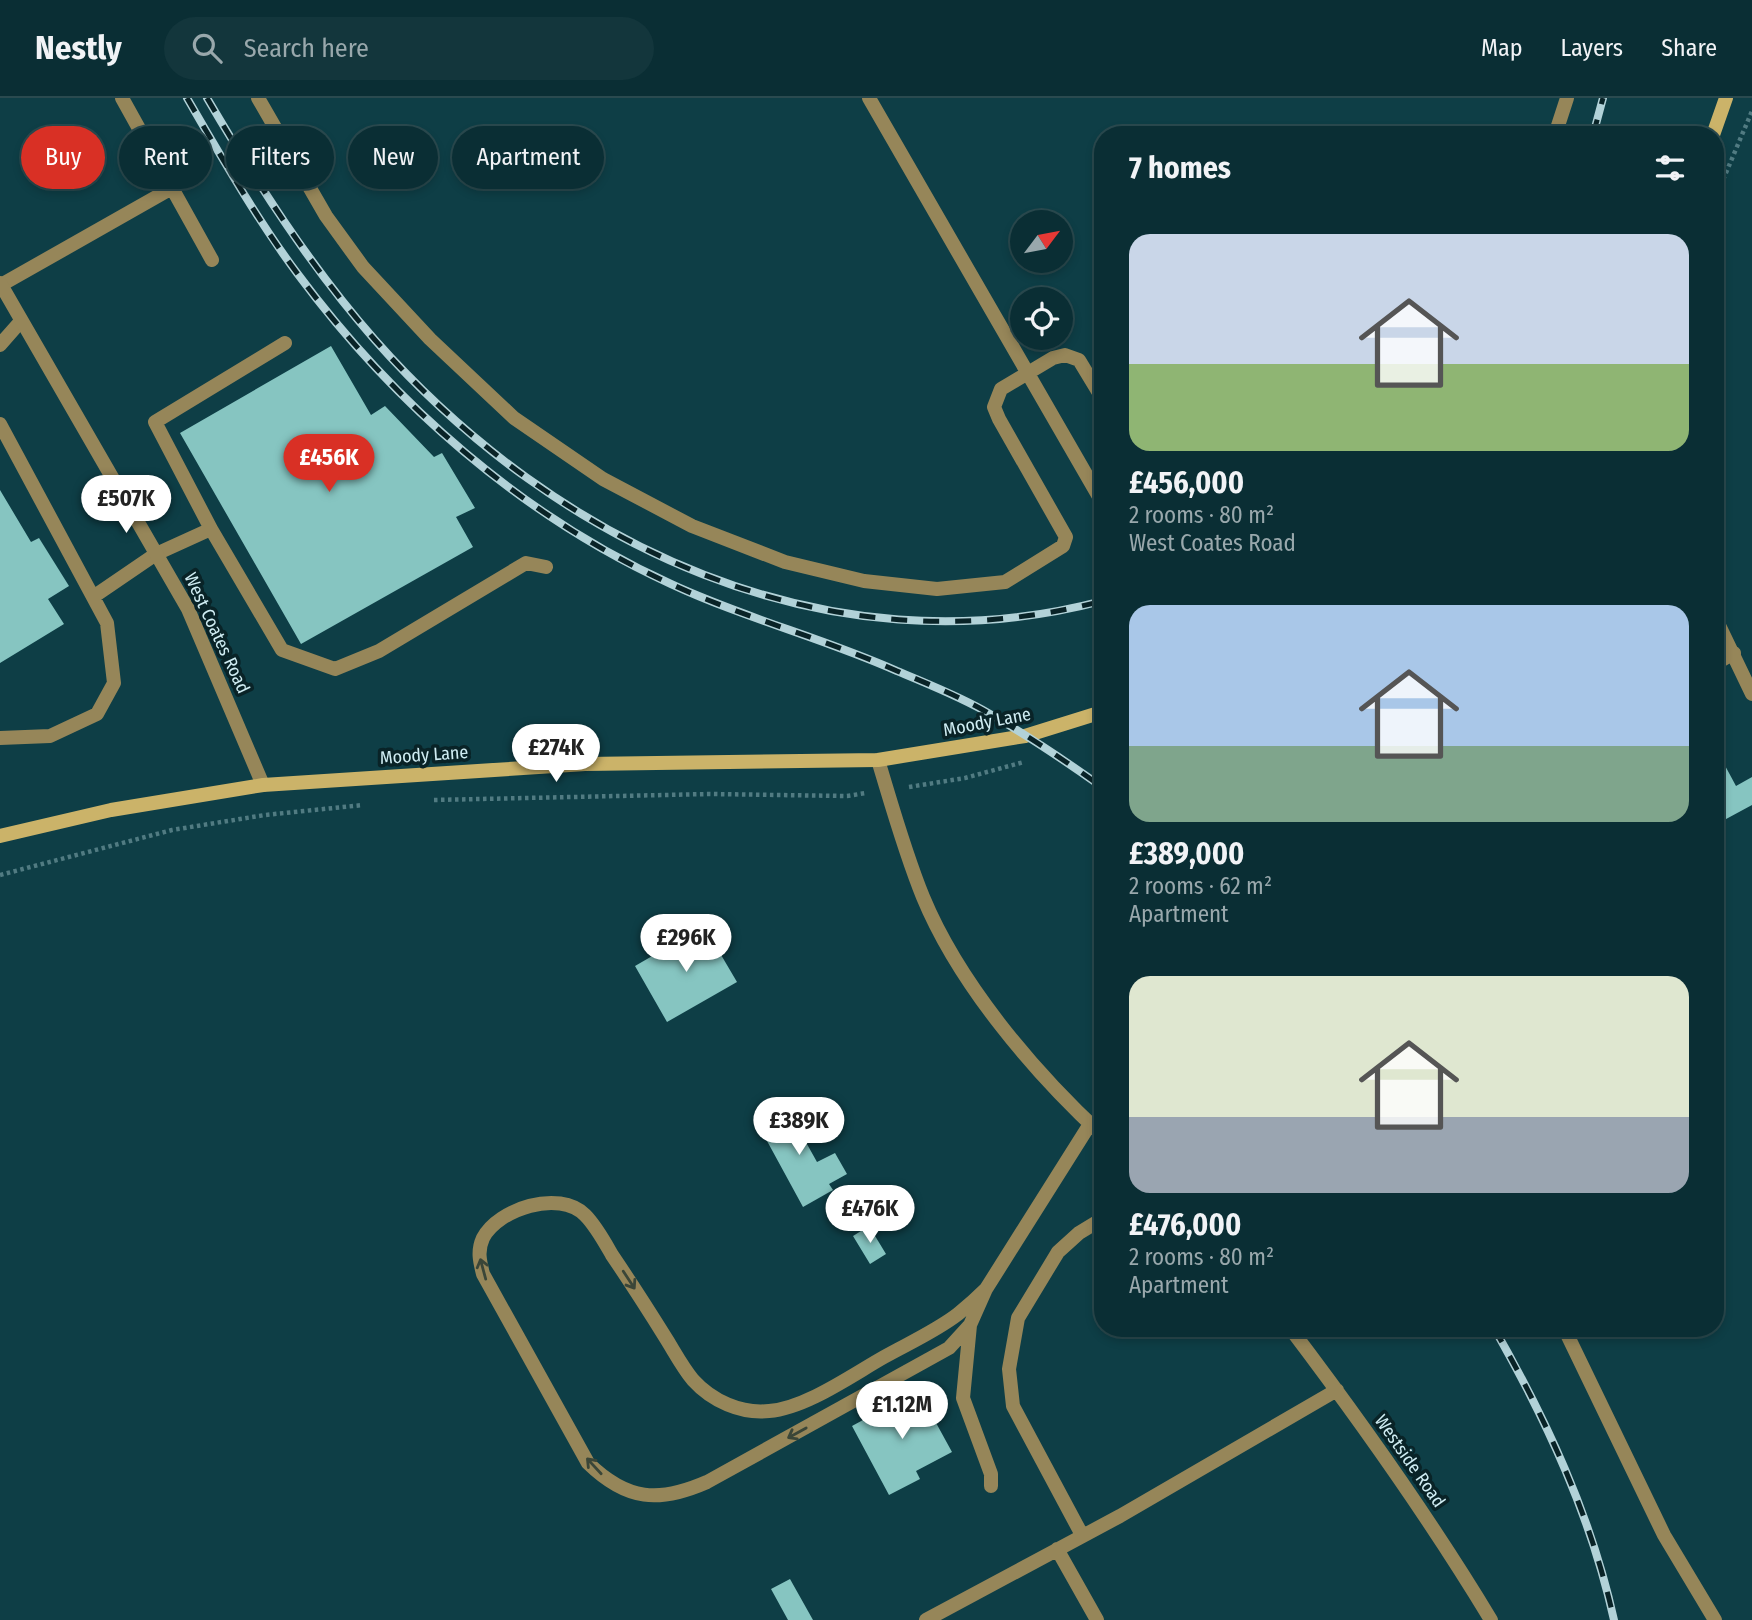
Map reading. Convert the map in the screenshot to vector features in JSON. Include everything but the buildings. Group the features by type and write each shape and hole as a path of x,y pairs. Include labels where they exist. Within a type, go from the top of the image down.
{"street":[{"path":"122,98 138,126"},
{"path":"258,98 326,216 363,267 430,339 514,418 614,485 692,526 785,562 864,581 937,589 1004,582 1063,545 1066,537 994,407 1001,389 1053,358 1066,355 1079,360 1094,385"},
{"path":"869,98 1094,488"},
{"path":"1558,126 1567,98"},
{"path":"1716,126 1726,98"},
{"path":"0,284 170,189"},
{"path":"173,189 212,260"},
{"name":"West Coates Road","path":"0,284 188,609 264,785"},
{"path":"0,345 21,321"},
{"path":"285,343 155,422 211,529 282,650 335,668 379,651 526,563 546,567"},
{"path":"0,425 107,623 114,683 97,714 50,736 0,738"},
{"path":"93,597 156,554 211,529"},
{"path":"1724,634 1752,694"},
{"path":"1724,659 1734,653"},
{"name":"Moody Lane","path":"0,836 111,810 264,785 585,764 878,760 1025,736 1094,714"},
{"path":"878,760 924,899 956,961 1034,1066 1094,1128"},
{"path":"986,1289 957,1315 811,1398 771,1411 752,1411 718,1400 691,1378 598,1232 576,1208 550,1201 537,1203 515,1213 490,1229 483,1239 479,1253 483,1274 588,1463 615,1485 649,1496 667,1496 708,1482 949,1348 970,1325 986,1289 1090,1124"},
{"path":"1082,1535 1013,1406 1009,1369 1018,1318 1058,1252 1094,1224"},
{"path":"970,1325 963,1398 992,1474 991,1486"},
{"name":"Westside Road","path":"1297,1337 1396,1472 1454,1558 1491,1620"},
{"path":"1568,1337 1664,1535 1715,1620"},
{"path":"926,1620 1201,1470 1337,1390"},
{"path":"1057,1549 1097,1620"}],"path":[{"path":"1724,178 1752,111"},
{"path":"428,800 710,794 847,796 965,778 1035,760"},
{"path":"0,875 172,830 265,815 375,803"}],"railway":[{"path":"187,98 267,231 335,321 375,367 419,411 464,452 513,490 563,525 671,584 869,659 973,705 1029,737 1094,782"},
{"path":"207,98 285,223 328,283 375,340 447,413 527,478 613,532 704,575 800,604 898,620 1000,619 1094,602"},
{"path":"1595,126 1603,98"},
{"path":"1499,1337 1532,1398 1580,1506 1614,1620"}]}
